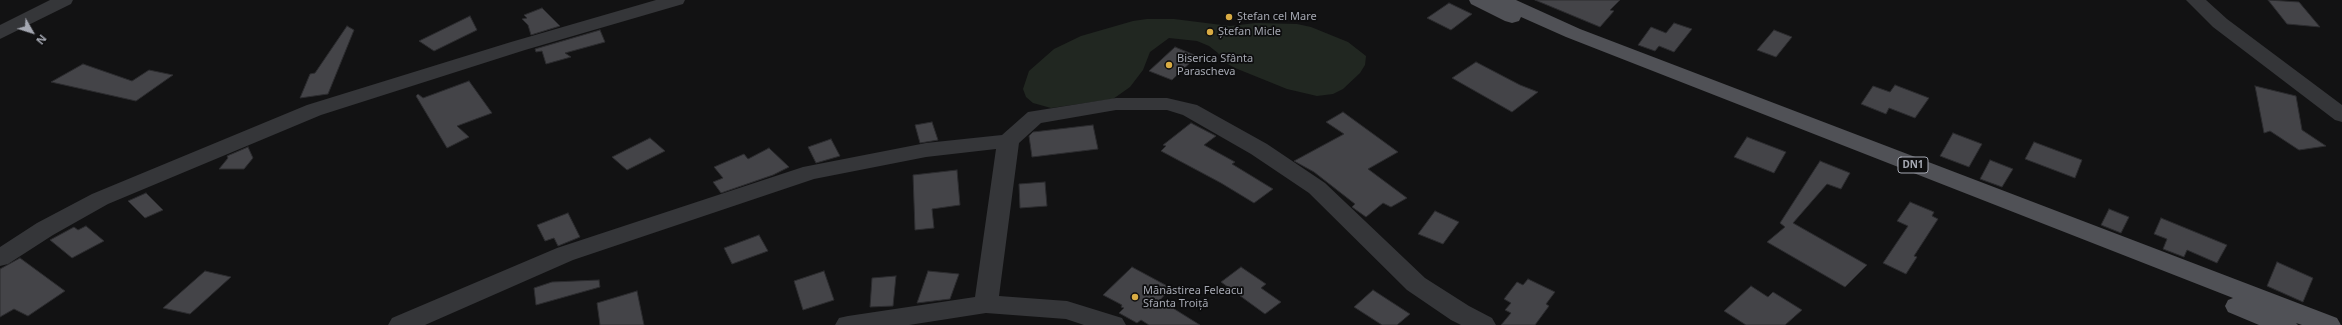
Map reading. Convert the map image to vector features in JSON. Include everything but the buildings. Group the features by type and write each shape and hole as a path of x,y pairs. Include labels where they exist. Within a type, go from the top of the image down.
{"main road":[{"name":"DN1","path":"1478,0 1564,40 2284,325"},
{"name":"DN1","path":"1500,0 1573,33 2328,325"}],"street":[{"path":"0,33 64,0"},
{"path":"0,258 45,229 100,199 314,110 518,46 676,0"},
{"path":"2195,0 2220,23 2342,115"},
{"path":"986,304 1008,141 1020,128 1035,117 1116,104 1167,104 1190,110 1259,149 1317,188 1416,284 1460,313 1483,325"},
{"path":"401,325 565,254 811,172 926,150 1008,141"},
{"path":"848,325 895,322 986,304 1067,310 1113,325"}],"shaded area":[{"path":"1147,19 1174,19 1230,26 1256,23 1297,24 1311,27 1348,42 1366,56 1365,65 1360,73 1343,89 1333,94 1317,96 1287,89 1235,68 1224,62 1218,53 1209,46 1197,41 1169,38 1150,52 1143,70 1130,87 1113,99 1051,108 1033,103 1026,97 1023,89 1029,71 1054,49 1081,36 1133,21"}],"place":[{"name":"Ștefan cel Mare","path":"1229,17"},
{"name":"Ștefan Micle","path":"1210,32"},
{"name":"Biserica Sfânta Parascheva","path":"1169,65"},
{"name":"Mănăstirea Feleacu Sfanta Troiță","path":"1135,297"}]}
